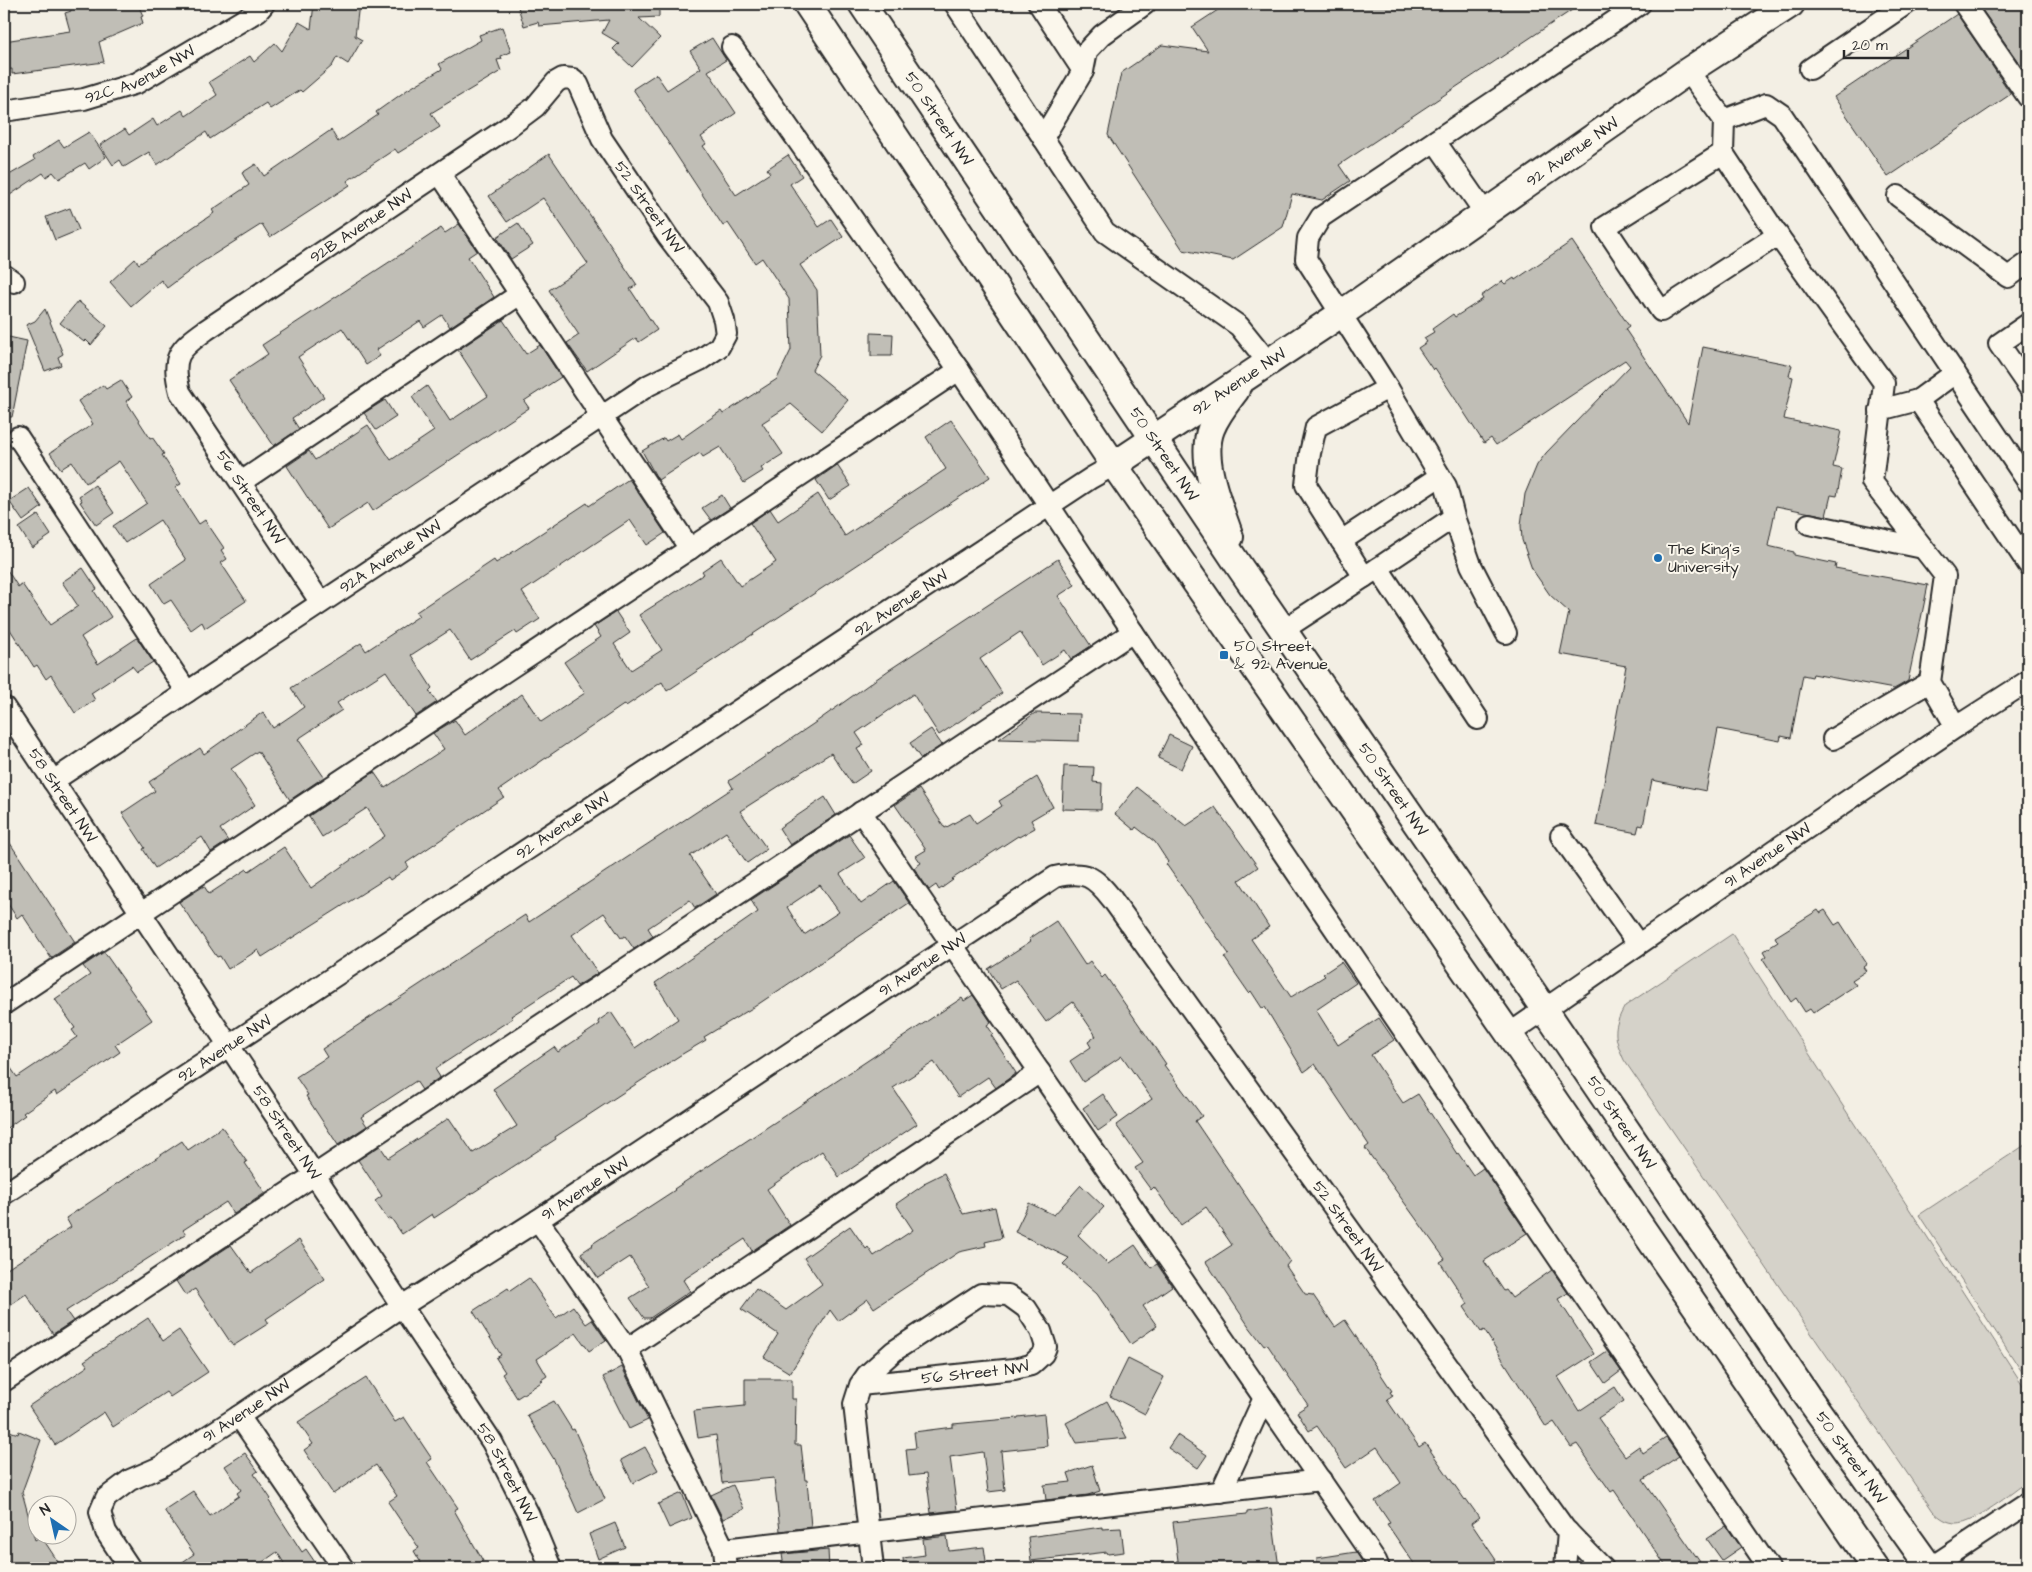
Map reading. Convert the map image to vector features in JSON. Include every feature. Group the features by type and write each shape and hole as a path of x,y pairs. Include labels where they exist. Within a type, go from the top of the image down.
{"main road":[{"path":"807,4 1114,465 1509,1034 1874,1568"},
{"name":"50 Street NW","path":"862,4 1240,569 1545,1010 1806,1396 1930,1568"},
{"name":"92 Avenue NW","path":"1114,465 1341,314 1782,6"},
{"path":"1240,569 1214,489 1207,450 1211,430 1220,411 1246,378"}],"street":[{"name":"92C Avenue NW","path":"4,111 84,99 137,84 258,10 264,4"},
{"path":"955,4 1105,232 1239,326 1268,362"},
{"path":"1039,4 1083,71"},
{"path":"1043,138 1083,71 1087,51 1102,35 1146,4"},
{"path":"1506,634 1471,565 1454,517 1446,486 1388,388 1306,259 1308,238 1321,217 1640,4"},
{"path":"1810,69 1906,4"},
{"path":"1964,4 2028,97"},
{"path":"732,47 959,370 1133,632 1769,1568"},
{"path":"1688,71 1724,120 1723,153 1778,235 1884,383 1872,482 1945,576 1930,682 1956,727"},
{"name":"92B Avenue NW","path":"180,392 176,374 178,356 186,344 508,128 535,107 556,82 562,78 573,78"},
{"name":"52 Street NW","path":"573,78 578,84 602,138 668,237 718,302 726,334"},
{"path":"1724,120 1766,104 1782,115 2028,482"},
{"path":"1435,141 1485,213"},
{"path":"1723,153 1605,227 1661,311 1778,235"},
{"path":"440,174 690,549"},
{"path":"1898,196 2008,277 2028,263"},
{"path":"241,482 520,294"},
{"path":"2028,324 1999,344 2028,386"},
{"name":"92A Avenue NW","path":"53,781 649,385 700,360 719,347 726,334"},
{"path":"4,1004 959,370"},
{"path":"1880,410 1918,400 1955,373"},
{"path":"1388,388 1316,427 1306,485 1341,541 1371,573 1478,718"},
{"name":"56 Street NW","path":"180,392 321,602"},
{"path":"1918,400 2028,564"},
{"path":"18,437 187,692"},
{"name":"92 Avenue NW","path":"4,1194 1091,478 1114,465"},
{"path":"1341,541 1440,476"},
{"path":"1283,630 1454,517"},
{"path":"1809,524 1923,548"},
{"path":"4,1382 1133,632"},
{"name":"91 Avenue NW","path":"1509,1034 1956,727 2028,681"},
{"path":"1833,739 1930,682"},
{"name":"58 Street NW","path":"4,707 492,1442 529,1515 551,1568"},
{"path":"861,812 1321,1480 1379,1568"},
{"path":"1561,836 1638,944"},
{"name":"91 Avenue NW","path":"130,1568 106,1532 100,1512 106,1498 130,1480 160,1467 239,1416 402,1306 538,1220 1055,877 1072,873 1097,880"},
{"name":"52 Street NW","path":"1097,880 1568,1532 1603,1568"},
{"path":"626,1348 1040,1072"},
{"path":"538,1220 626,1348 725,1559 869,1532 1321,1480"},
{"name":"56 Street NW","path":"860,1386 1014,1369 1031,1365 1043,1354 1046,1347 1042,1331 1026,1308 1008,1295 981,1294 894,1350 867,1375 860,1386 854,1404 874,1568"},
{"path":"1221,1492 1264,1398"},
{"path":"239,1416 344,1568"},
{"path":"1930,1568 2028,1503"},
{"path":"1565,1568 1568,1532"}],"shaded area":[{"path":"1732,934 2028,1393 2028,1481 1994,1506 1965,1522 1953,1523 1947,1521 1933,1511 1624,1060 1616,1039 1616,1027 1625,1006"},
{"path":"2028,1143 2028,1381 1919,1215"}],"building":[{"path":"69,4 138,4 143,16 141,17 143,23 99,42 104,62 12,74 12,69 4,70 4,41 70,31 65,13 71,11"},
{"path":"314,4 359,4 355,36 362,40 348,64 337,57 332,66 302,92 300,90 270,109 266,103 210,139 206,132 157,165 149,152 124,167 120,160 113,165 100,145 125,129 129,135 153,119 157,126 182,110 186,116 217,95 209,82 250,56 254,62 275,43 282,51 299,22 311,29"},
{"path":"517,4 659,4 659,17 639,18 660,38 632,67 613,49 619,43 602,33 609,20 539,26 538,22 524,26"},
{"path":"1227,4 1581,4 1339,165 1350,181 1322,200 1292,194 1283,227 1233,260 1183,250 1108,135 1121,73 1162,45 1208,51 1192,27"},
{"path":"1978,4 2028,4 2028,76"},
{"path":"1957,14 2011,94 1888,177 1834,97"},
{"path":"502,27 511,52 501,56 502,59 497,60 501,71 431,113 440,127 398,153 395,149 347,181 350,185 270,237 262,224 199,264 167,288 161,280 131,306 110,282 135,259 139,264 214,213 212,210 249,185 242,173 256,164 264,176 331,130 338,142 378,115 376,112 407,90 442,69 439,64 481,40 479,35"},
{"path":"712,38 726,60 708,71 736,113 701,137 706,144 703,146 736,195 770,173 767,169 788,155 802,176 790,184 819,227 831,219 843,237 800,265 817,290 820,355 812,370 848,400 822,431 791,404 762,423 783,454 761,468 763,471 744,483 720,447 703,457 700,453 658,480 642,451 664,438 666,441 678,434 681,439 721,411 723,414 777,379 791,350 789,299 762,258 755,263 728,223 723,226 633,89 656,74 667,90 701,68 690,51"},
{"path":"89,132 106,157 89,169 85,163 59,179 53,172 46,177 43,173 4,199 4,178 35,160 33,157 59,140 64,147"},
{"path":"549,154 637,285 630,289 657,330 639,342 636,338 587,371 567,343 579,335 549,290 588,264 543,198 507,222 489,196"},
{"path":"70,208 79,230 55,240 46,217"},
{"path":"518,223 533,245 511,259 497,237"},
{"path":"459,224 477,251 468,257 494,297 450,327 442,315 424,327 420,321 376,350 380,356 366,365 342,328 298,357 324,397 292,418 299,429 274,446 229,380 268,354 262,345 441,228 445,233"},
{"path":"1572,241 1629,326 1625,329 1688,423 1703,347 1792,365 1789,376 1793,377 1784,419 1841,431 1833,467 1842,469 1837,496 1831,495 1826,516 1776,506 1768,546 1794,552 1794,555 1836,564 1835,568 1928,585 1908,681 1894,689 1813,674 1812,677 1803,675 1791,738 1781,736 1780,741 1718,729 1706,791 1652,780 1643,826 1639,825 1637,833 1596,825 1626,666 1560,654 1569,612 1550,595 1532,569 1522,540 1521,525 1525,494 1537,465 1546,453 1630,366 1625,360 1496,445 1491,438 1484,443 1435,368 1433,370 1418,348 1427,342 1424,338 1434,332 1432,329 1453,314 1455,317 1483,299 1481,296 1502,281 1505,284 1514,278 1515,280"},
{"path":"78,301 107,326 91,345 86,340 84,342 60,323"},
{"path":"45,309 63,354 58,357 61,365 45,371 26,325 35,321"},
{"path":"503,320 526,354 540,345 561,377 524,401 529,408 373,511 368,503 328,529 287,466 309,451 315,460 368,425 391,460 434,431 412,397 427,386 450,421 488,396 458,350"},
{"path":"871,333 893,334 892,356 871,356"},
{"path":"4,336 27,341 12,417 4,417"},
{"path":"121,380 132,397 126,401 150,438 152,437 164,454 162,455 181,484 175,487 199,524 205,520 224,548 221,550 227,559 221,563 246,601 205,628 202,622 191,630 171,600 164,604 151,584 186,560 160,520 125,543 113,526 147,503 119,461 86,483 72,462 61,469 50,453 93,424 78,401 103,385 106,389"},
{"path":"385,400 396,417 376,430 364,413"},
{"path":"951,420 990,477 667,691 662,682 626,706 625,704 499,790 504,797 406,863 409,867 390,880 388,877 262,957 258,950 228,969 220,956 217,957 179,902 204,886 209,894 247,869 249,871 284,847 311,888 385,836 367,808 322,837 309,816 374,772 385,788 444,749 433,733 455,720 465,735 522,694 541,722 585,693 564,662 601,637 594,626 616,612 630,633 614,644 631,670 662,650 639,615 704,574 702,571 721,558 740,586 776,562 750,523 770,509 778,521 818,494 845,536 946,469 926,437"},
{"path":"837,465 851,486 829,500 816,480"},
{"path":"629,479 665,533 647,545 630,520 522,592 540,619 517,634 515,631 470,660 450,630 411,655 432,688 429,691 437,702 416,716 386,671 337,703 342,710 298,739 324,777 290,800 258,751 231,769 255,805 220,829 228,841 211,852 202,837 155,868 143,849 145,848 122,813 155,791 149,782 200,748 204,754 263,712 273,728 304,707 291,688 361,643 366,651 419,616 416,612 494,560 496,563 587,503 589,506"},
{"path":"95,485 114,513 96,525 80,502 82,501 79,496"},
{"path":"29,488 42,507 23,521 9,501"},
{"path":"722,495 730,508 711,520 702,508"},
{"path":"38,515 51,535 32,548 19,528"},
{"path":"1058,559 1075,585 1058,596 1091,646 1071,659 1065,650 1042,665 1020,632 980,659 1002,693 939,735 913,694 856,733 864,745 857,749 871,771 852,784 831,753 740,811 767,849 747,863 726,832 690,856 716,894 695,908 690,900 648,928 653,936 634,949 625,936 621,938 604,913 572,935 598,973 577,986 571,977 511,1016 513,1018 435,1069 440,1077 422,1090 416,1081 361,1117 367,1126 338,1145 296,1077 327,1057 322,1049 525,915 529,922 733,788 729,781 889,670"},
{"path":"4,565 18,587 22,584 50,625 78,606 62,582 83,568 97,589 94,591 111,617 81,637 98,664 137,638 153,662 137,672 132,666 91,693 95,700 75,713 51,675 46,679 37,665 34,667 4,620"},
{"path":"1035,713 1080,714 1079,741 999,739"},
{"path":"931,729 942,745 921,759 910,743"},
{"path":"1169,735 1192,746 1181,769 1158,758"},
{"path":"1064,766 1094,767 1093,782 1102,783 1101,810 1062,809"},
{"path":"1037,777 1053,807 1031,820 1035,828 1018,836 952,879 939,890 936,885 929,890 914,868 921,863 916,856 926,850 895,805 919,789 945,828 970,814 976,823 1002,806 999,801"},
{"path":"1137,787 1186,826 1215,807 1258,867 1239,880 1269,927 1251,939 1291,997 1325,976 1323,974 1341,962 1356,983 1316,1010 1338,1045 1379,1018 1394,1040 1371,1055 1403,1103 1418,1094 1473,1175 1483,1168 1527,1233 1484,1261 1504,1291 1506,1290 1512,1298 1552,1270 1568,1293 1558,1299 1594,1354 1558,1377 1579,1411 1615,1387 1624,1401 1598,1418 1625,1456 1639,1446 1643,1453 1666,1438 1679,1456 1643,1480 1700,1562 1691,1568 1667,1568 1614,1490 1611,1492 1577,1444 1571,1447 1554,1422 1546,1427 1484,1330 1481,1332 1464,1307 1468,1304 1440,1262 1445,1259 1365,1148 1369,1145 1315,1064 1304,1072 1265,1007 1262,1008 1251,991 1249,993 1224,957 1229,954 1166,864 1168,862 1155,842 1136,827 1134,830 1115,814"},
{"path":"825,797 836,815 790,845 779,828"},
{"path":"4,834 75,942 51,958 22,914 17,918 4,898"},
{"path":"849,835 865,858 840,874 861,904 894,881 909,903 754,1007 704,1037 706,1040 555,1137 556,1139 434,1218 432,1214 402,1234 391,1218 388,1220 375,1201 382,1196 358,1160 380,1146 388,1158 449,1118 473,1153 517,1126 493,1089 554,1047 558,1052 600,1024 598,1021 611,1012 635,1048 678,1019 655,983 758,912 751,900","holes":["820,885 839,912 804,935 787,907"]},
{"path":"1818,910 1820,913 1825,910 1835,925 1840,922 1867,964 1863,967 1866,971 1852,980 1856,985 1813,1013 1810,1009 1805,1012 1796,998 1791,1002 1763,959 1767,956 1764,951 1778,942 1775,937"},
{"path":"1056,921 1085,965 1090,961 1102,978 1105,975 1166,1064 1164,1065 1202,1116 1195,1121 1290,1261 1286,1266 1305,1294 1313,1295 1335,1327 1345,1320 1392,1391 1390,1392 1393,1396 1387,1400 1419,1447 1425,1443 1479,1517 1471,1523 1496,1560 1483,1568 1417,1568 1387,1524 1390,1523 1375,1501 1401,1483 1377,1447 1346,1468 1317,1426 1309,1431 1297,1412 1308,1405 1267,1344 1264,1346 1248,1325 1206,1262 1232,1245 1206,1207 1181,1225 1154,1187 1151,1190 1135,1168 1143,1163 1116,1125 1152,1099 1122,1056 1083,1082 1070,1061 1091,1047 1088,1042 1096,1036 1073,1002 1046,1022 1016,980 1001,989 988,969 1031,941 1029,939"},
{"path":"104,952 152,1020 115,1045 120,1052 57,1095 55,1091 23,1113 25,1115 4,1130 4,1058 17,1077 77,1037 72,1030 75,1028 55,999 90,975 83,966"},
{"path":"973,995 991,1022 987,1025 993,1034 991,1035 1016,1073 996,1088 988,1077 958,1097 934,1062 893,1088 917,1124 839,1177 822,1151 767,1189 790,1225 752,1251 745,1239 683,1280 690,1291 650,1318 644,1318 630,1298 649,1286 630,1257 598,1278 581,1253 592,1244 962,998 964,1001"},
{"path":"1103,1094 1118,1117 1098,1131 1083,1108"},
{"path":"222,1127 247,1162 245,1163 265,1193 234,1214 226,1202 183,1230 186,1234 66,1311 73,1321 53,1334 26,1294 4,1309 4,1271 71,1227 66,1218 182,1141 188,1150"},
{"path":"944,1173 963,1214 995,1207 1002,1238 985,1242 986,1246 959,1252 874,1308 868,1299 838,1321 830,1310 790,1373 764,1357 778,1334 741,1309 756,1289 786,1310 822,1284 804,1258 850,1226 866,1249 868,1247 874,1256 913,1230 896,1204 924,1183"},
{"path":"1081,1185 1104,1207 1078,1235 1108,1264 1135,1245 1151,1268 1157,1264 1172,1286 1143,1306 1157,1326 1131,1344 1097,1294 1063,1264 1069,1258 1015,1232 1029,1203 1054,1215"},
{"path":"299,1240 325,1279 266,1319 269,1323 233,1346 195,1289 185,1295 176,1281 231,1245 251,1273"},
{"path":"529,1278 556,1318 573,1306 586,1324 592,1320 606,1340 589,1351 576,1333 537,1359 547,1376 541,1380 543,1381 517,1398 502,1374 505,1372 496,1358 501,1355 473,1311 508,1288 510,1291"},
{"path":"148,1318 163,1341 179,1330 208,1372 170,1397 166,1392 113,1427 104,1412 55,1445 29,1406 88,1366 84,1361"},
{"path":"1607,1351 1621,1371 1605,1383 1591,1362"},
{"path":"1128,1359 1164,1377 1145,1414 1110,1396"},
{"path":"622,1367 648,1420 629,1429 603,1377"},
{"path":"366,1378 395,1422 404,1417 432,1459 427,1462 458,1508 454,1510 483,1561 471,1568 424,1568 414,1551 419,1548 388,1502 397,1496 376,1465 333,1494 304,1450 313,1444 298,1422"},
{"path":"745,1379 792,1379 792,1399 796,1399 795,1445 801,1445 805,1480 807,1480 811,1527 780,1531 774,1478 722,1483 716,1435 698,1438 694,1411 745,1406"},
{"path":"554,1401 572,1430 574,1429 605,1499 578,1513 555,1461 527,1415"},
{"path":"1107,1401 1127,1438 1077,1443 1066,1423"},
{"path":"1044,1414 1047,1446 1001,1451 1005,1490 988,1492 983,1452 950,1457 957,1510 931,1513 926,1474 909,1476 906,1449 916,1448 914,1432 953,1427 953,1424"},
{"path":"4,1429 18,1434 19,1431 41,1440 22,1492 28,1514 28,1544 46,1544 62,1568 12,1568 4,1556"},
{"path":"1177,1435 1207,1455 1198,1468 1168,1448"},
{"path":"645,1447 658,1470 633,1483 621,1460"},
{"path":"245,1453 258,1471 254,1474 271,1499 269,1501 302,1552 306,1549 319,1568 276,1568 284,1563 277,1552 254,1568 174,1568 194,1554 164,1510 193,1491 210,1516 239,1496 237,1493 241,1490 225,1466"},
{"path":"1092,1465 1100,1491 1088,1495 1046,1500 1044,1485 1071,1482 1068,1473"},
{"path":"733,1485 744,1509 723,1519 711,1495"},
{"path":"682,1493 692,1518 669,1528 658,1504"},
{"path":"1271,1508 1279,1568 1179,1568 1173,1522 1247,1514 1247,1512"},
{"path":"615,1523 625,1547 598,1559 589,1534"},
{"path":"1726,1526 1741,1547 1722,1560 1707,1539"},
{"path":"1102,1527 1102,1529 1121,1528 1124,1552 1108,1554 1107,1552 1031,1561 1028,1537"},
{"path":"947,1536 949,1551 984,1547 987,1568 904,1568 903,1558 925,1555 923,1539"},
{"path":"828,1550 829,1568 784,1568 782,1554"},
{"path":"1356,1552 1366,1568 1317,1568 1317,1558"}],"place":[{"name":"The King's University","path":"1658,558"},
{"name":"50 Street & 92 Avenue","path":"1224,655"}]}
